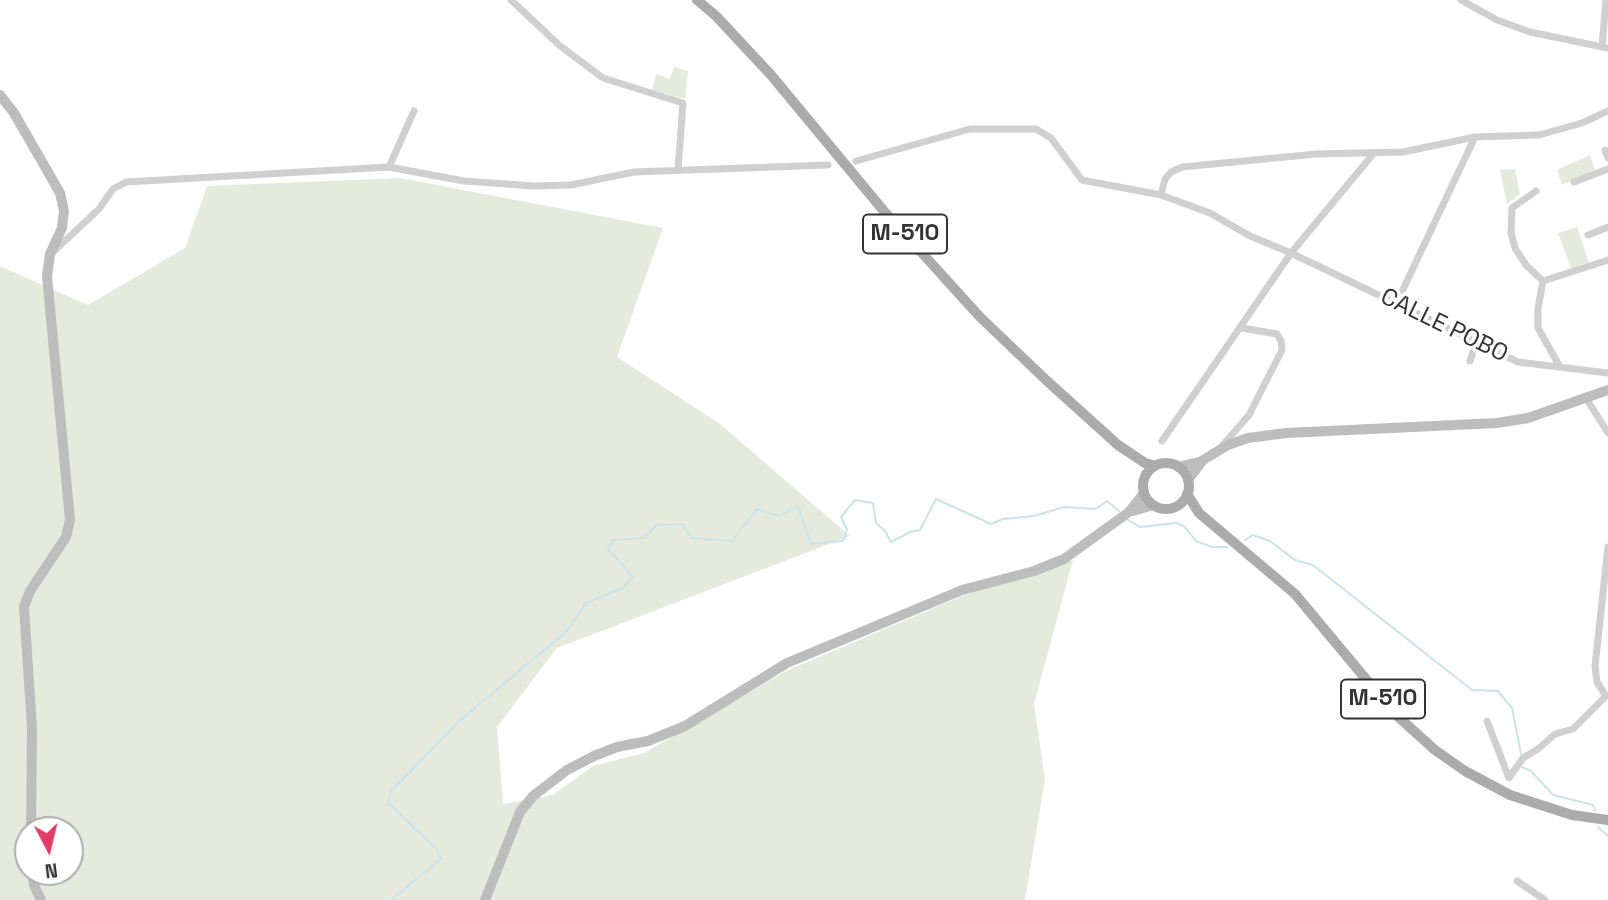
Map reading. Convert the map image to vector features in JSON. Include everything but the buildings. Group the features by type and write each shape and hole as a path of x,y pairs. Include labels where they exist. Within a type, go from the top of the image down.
{"main road":[{"name":"M-510","path":"697,0 716,16 771,75 883,210 980,317 1129,454 1144,478"},
{"path":"0,95 14,113 63,201 62,228 50,254 47,276 70,520 62,544 30,591 24,607 32,728 31,816"},
{"path":"1178,505 1187,494 1191,472 1203,460 1237,440 1276,434 1497,423 1528,418 1608,390"},
{"name":"M-510","path":"1129,454 1155,466 1163,464 1178,467"},
{"path":"1188,481 1178,467 1203,460"},
{"path":"1129,512 1153,505 1144,493 1144,478 1155,466"},
{"path":"485,900 520,812 547,784 567,771 617,747 648,741 685,726 787,663 962,590 1034,571 1064,559 1129,512 1144,493"},
{"name":"M-510","path":"1187,494 1199,513 1295,594 1395,714 1435,750 1465,771 1510,795 1572,815 1608,820"},
{"name":"M-510","path":"1153,505 1169,509 1178,505 1199,513"}],"street":[{"path":"511,0 559,45 603,78 683,103 678,170"},
{"path":"1461,0 1497,20 1530,32 1605,48 1606,0"},
{"path":"389,167 414,111"},
{"path":"1161,195 1165,179 1171,172 1182,167 1303,155 1403,152 1475,137 1539,135 1582,123 1608,111"},
{"name":"CALLE POBO","path":"856,161 970,129 1036,129 1051,138 1082,180 1161,195 1210,213 1250,236 1397,302 1518,362 1607,373"},
{"path":"1397,302 1475,137"},
{"path":"1162,441 1291,253 1374,153"},
{"path":"50,254 99,209 113,188 126,182 389,167 464,181 534,186 571,185 634,172 828,165"},
{"path":"1574,182 1608,169"},
{"path":"1536,191 1512,208 1511,233 1515,248 1526,265 1542,281"},
{"path":"1588,235 1608,226"},
{"path":"1542,281 1608,260"},
{"path":"1542,281 1538,328 1560,367"},
{"path":"1220,449 1249,415 1282,350 1277,334 1242,328"},
{"path":"1470,361 1477,341"},
{"path":"1586,398 1608,433"},
{"path":"1487,721 1509,778 1523,758 1555,734 1573,729 1606,695 1597,682 1595,666 1608,547"},
{"path":"1517,881 1545,900"}],"shaded area":[{"path":"674,67 688,71 685,99 652,90 656,74 670,79"},
{"path":"1590,155 1595,170 1562,185 1557,170"},
{"path":"1515,169 1520,194 1507,204 1500,170"},
{"path":"400,178 663,228 617,357 720,424 850,536 557,648 497,727 503,804 553,795 593,766 644,753 786,671 969,593 1073,560 1034,704 1045,779 1025,900 0,900 0,266 88,305 185,248 207,186"},
{"path":"1577,227 1589,262 1571,268 1558,233"}],"waterway":[{"path":"391,900 441,859 437,849 388,803 391,791 458,722 567,631 586,603 623,588 633,577 608,549 613,540 643,538 657,525 682,524 691,538 732,541 757,509 779,516 798,506 811,544 843,541 847,530 841,517 855,500 873,503 876,523 885,531 891,542 920,530 936,499 991,524 1003,519 1034,516 1064,507 1096,509 1107,501 1119,511"},
{"path":"1128,520 1140,527 1176,523 1184,526 1196,541 1212,547 1227,547"},
{"path":"1245,540 1253,535 1270,541 1295,560 1313,565 1472,690 1498,691 1512,708 1521,754"},
{"path":"1522,767 1531,771 1553,795 1593,805 1595,811"},
{"path":"1598,827 1608,836"}]}
